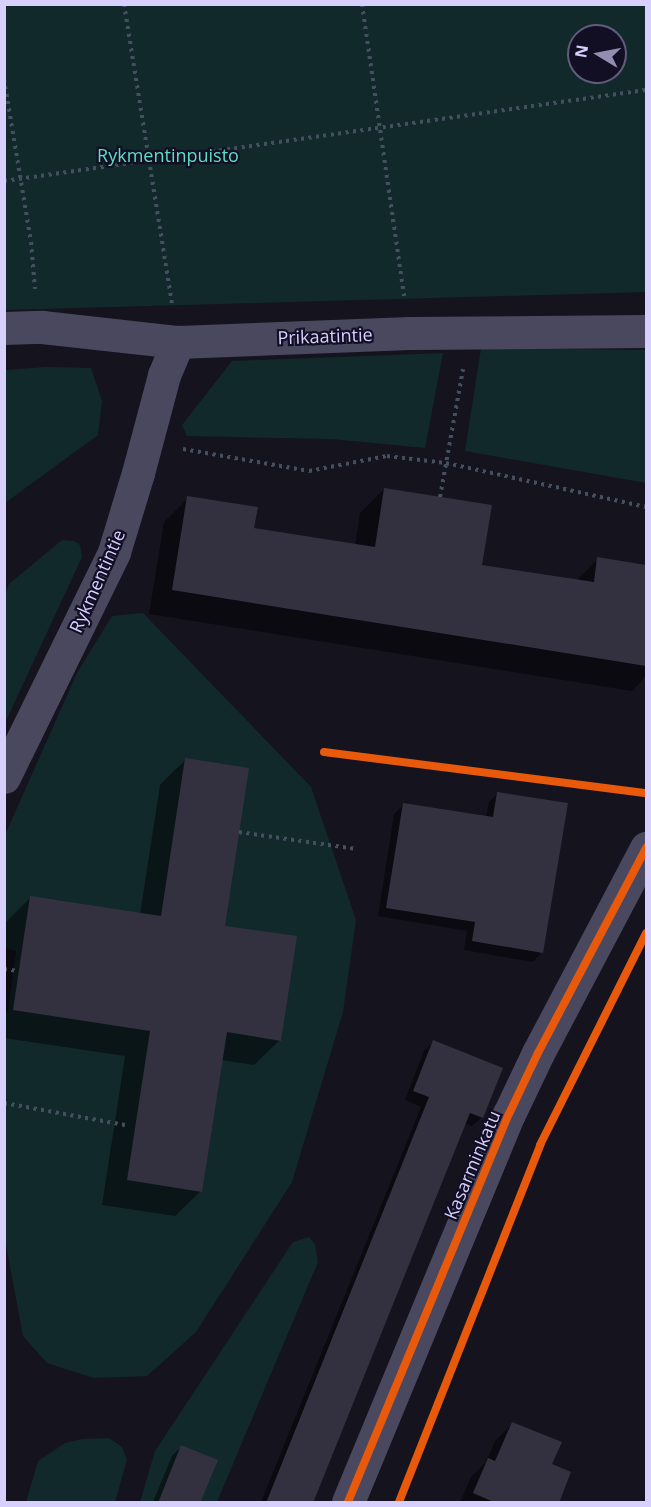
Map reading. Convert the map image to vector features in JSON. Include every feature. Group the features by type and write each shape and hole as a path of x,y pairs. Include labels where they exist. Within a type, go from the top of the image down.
{"street":[{"name":"Prikaatintie","path":"4,328 42,327 178,342 410,333 646,331"},
{"name":"Rykmentintie","path":"4,777 114,552 164,375 178,342"},
{"name":"Kasarminkatu","path":"348,1503 509,1114 538,1053 646,848"}],"path":[{"path":"124,4 151,161 178,342"},
{"path":"362,4 410,333"},
{"path":"4,79 21,178 35,290"},
{"path":"4,181 646,90"},
{"path":"440,497 470,332"},
{"path":"146,443 309,471 387,456 446,463 646,507"},
{"path":"239,832 357,849"},
{"path":"4,969 18,971"},
{"path":"4,1103 125,1125"}],"green space":[{"name":"Rykmentinpuisto","path":"4,5 646,5 646,292 5,310"},
{"path":"481,348 646,350 646,483 465,451"},
{"path":"443,353 425,448 332,439 187,436 182,425 232,361"},
{"path":"46,367 91,368 102,401 98,435 5,503 5,370"},
{"path":"62,540 74,541 80,545 82,557 5,723 5,593 9,584"},
{"path":"143,613 311,787 356,920 343,1012 292,1182 196,1332 147,1376 94,1378 47,1363 23,1336 4,1234 4,1013 8,1012 16,951 5,948 5,835 77,673 112,616"},
{"path":"309,1237 315,1244 318,1262 217,1502 140,1502 155,1451 293,1242"},
{"path":"109,1438 122,1447 127,1460 115,1502 26,1502 38,1461 65,1443 82,1439"}],"building":[{"path":"384,488 492,505 482,565 594,582 597,557 646,565 646,666 172,590 187,496 258,507 254,528 375,547"},
{"path":"185,758 249,768 225,926 297,936 281,1041 227,1032 202,1192 127,1180 150,1031 13,1010 30,896 161,916"},
{"path":"497,792 568,803 543,953 472,941 475,922 386,908 403,803 493,817"},
{"path":"433,1040 503,1068 483,1118 470,1113 313,1503 266,1503 429,1097 413,1091"},
{"path":"512,1422 562,1442 552,1464 571,1472 559,1503 496,1503 473,1493 488,1458 495,1461"},
{"path":"181,1445 218,1460 200,1503 158,1503"}],"cycle path":[{"path":"324,752 646,793"},
{"path":"348,1502 509,1114 538,1053 646,848"},
{"path":"399,1502 540,1145 646,933"}]}
